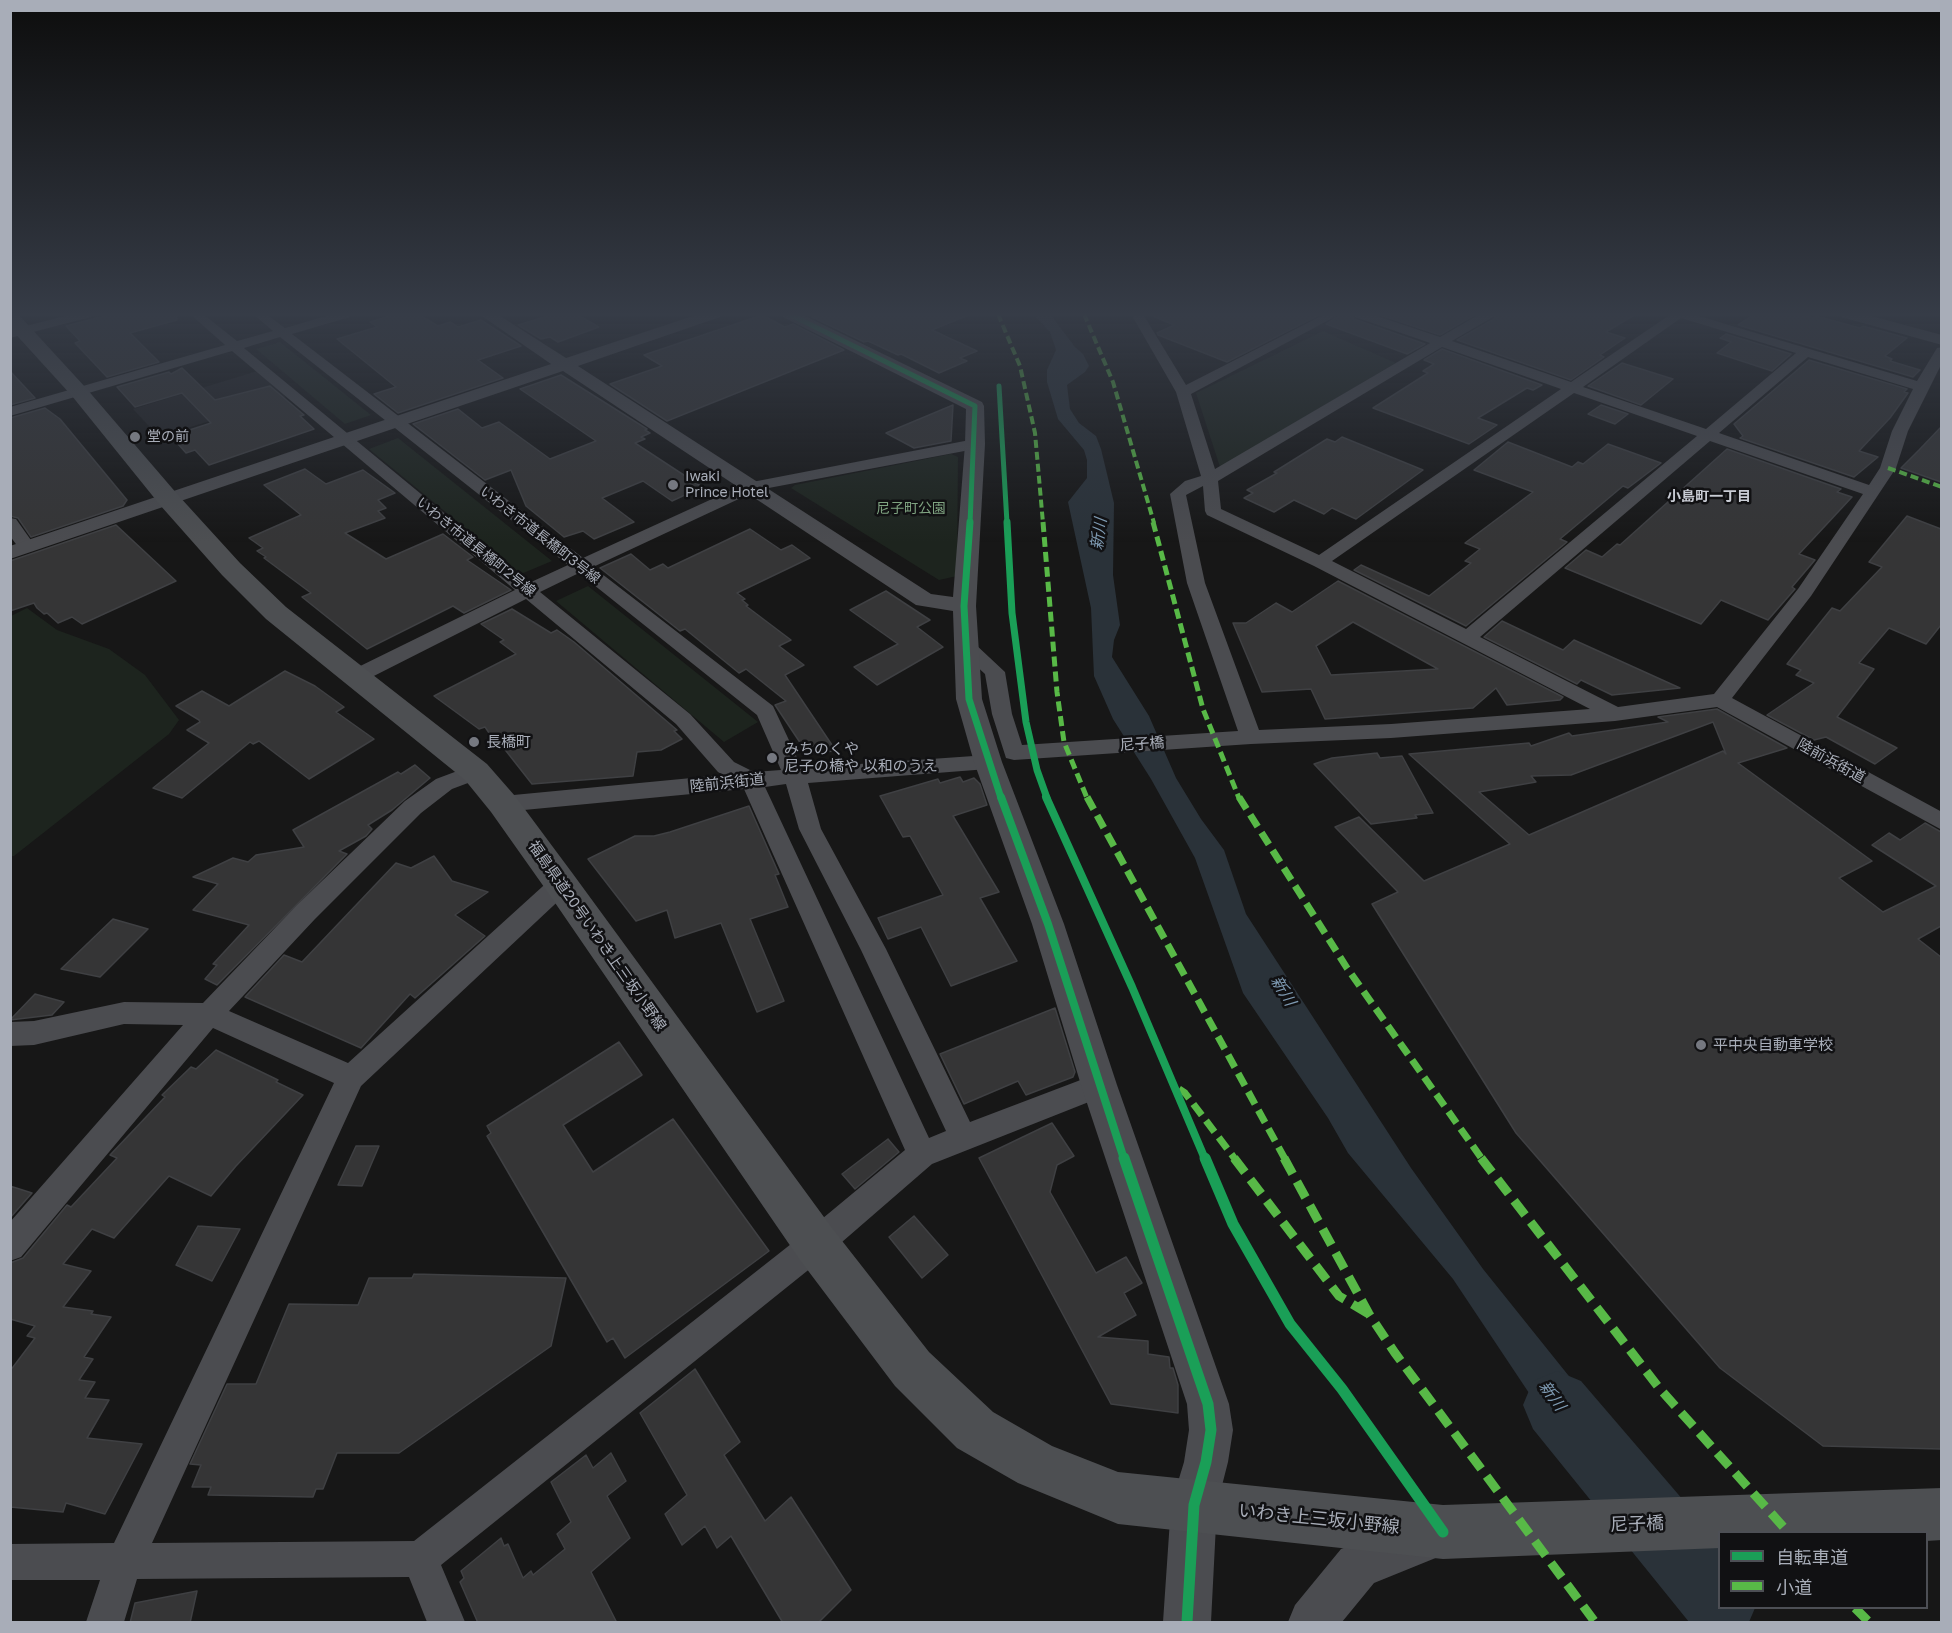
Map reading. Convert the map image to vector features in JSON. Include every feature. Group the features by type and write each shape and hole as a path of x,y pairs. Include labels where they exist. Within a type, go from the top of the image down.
{"main road":[{"name":"福島県道20号いわき上三坂小野線","path":"79,392 169,500 231,569 276,613 476,772 503,804 561,884 816,1244 912,1369 975,1430 1036,1465 1118,1498 1194,1505"},
{"name":"いわき上三坂小野線","path":"1194,1505 1443,1532"},
{"name":"尼子橋","path":"1443,1532 1830,1516 1941,1514"}],"street":[{"path":"10,412 85,390"},
{"name":"いわき市道長橋町2号線","path":"286,390 683,719 726,767 752,781"},
{"name":"いわき市道長橋町3号線","path":"355,390 766,711 795,776 810,829 873,949 963,1137"},
{"path":"10,523 19,550 492,390"},
{"path":"604,390 924,600 964,606"},
{"path":"943,390 975,406 975,444 964,606 969,699 988,762 1048,924 1099,1085 1208,1404 1211,1430 1206,1462 1194,1505 1187,1623"},
{"path":"1186,390 1183,392 1210,478 1213,511 1320,562 1615,714"},
{"path":"1251,737 1196,583 1178,494 1191,484 1210,478 1360,390"},
{"path":"1320,562 1567,390"},
{"path":"1585,390 1870,491"},
{"path":"1467,638 1761,390"},
{"path":"1720,700 1805,592 1870,491 1888,468 1900,431 1920,390"},
{"path":"355,677 528,590 753,486 975,444"},
{"name":"尼子橋","path":"967,647 996,672 1002,714 1014,753 1251,737 1391,731 1615,714 1720,700"},
{"name":"陸前浜街道","path":"1720,700 1941,822"},
{"name":"陸前浜街道","path":"503,804 795,776 988,762"},
{"path":"10,1246 209,1014 306,912 413,807 444,784 476,772"},
{"path":"752,781 922,1154"},
{"path":"105,1623 124,1562 351,1077 561,884"},
{"path":"10,1034 34,1033 124,1013 209,1014 351,1077"},
{"path":"10,1562 420,1559 816,1244 922,1154 1099,1085"},
{"path":"1312,1623 1358,1566 1443,1532"},
{"path":"420,1559 446,1623"}],"shaded area":[{"path":"194,390 278,390 286,397 159,437 133,409"}],"green space":[{"path":"305,390 340,390 371,415 345,424"},
{"path":"1202,390 1350,390 1220,467 1196,393"},
{"path":"398,438 552,561 521,574 369,449"},
{"name":"尼子町公園","path":"951,454 958,457 957,576 939,580 791,488 795,485"},
{"path":"588,586 758,722 724,742 556,601"},
{"path":"27,608 57,630 109,649 145,675 179,720 169,734 14,856 11,856 11,616"}],"water":[{"path":"1049,390 1068,390 1070,409 1079,423 1096,436 1114,503 1113,575 1120,625 1114,640 1112,657 1149,716 1176,778 1201,819 1224,850 1246,914 1411,1168 1483,1269 1629,1451 1560,1454 1535,1402 1453,1279 1348,1153 1328,1118 1243,993 1195,858 1151,779 1113,719 1094,676 1091,608 1068,502 1087,478 1087,460 1084,450 1058,419"}],"building":[{"path":"10,390 28,390 35,398 10,405"},
{"path":"120,390 205,390 215,400 253,390 275,390 304,415 300,416 314,429 209,465 195,450 186,453 171,436 211,423 182,393 135,407"},
{"path":"386,390 466,390 398,413 374,394"},
{"path":"522,390 585,390 647,429 645,430 650,433 641,437 645,439 635,443 702,487 672,501 643,481 602,498 634,522 594,539 583,531 564,537 526,506 511,470 485,480 413,424 458,409 482,428 499,422 550,459 596,441"},
{"path":"620,390 744,390 667,421"},
{"path":"1401,390 1523,390 1478,418 1497,425 1469,444 1373,408"},
{"path":"1600,390 1659,390 1641,405"},
{"path":"1774,390 1906,390 1904,392 1908,393 1890,418 1859,451 1878,457 1854,477 1740,438 1743,436 1734,424"},
{"path":"953,405 951,441 914,448 886,433"},
{"path":"1601,405 1628,414 1615,424 1588,414"},
{"path":"45,408 60,419 127,500 123,506 31,537 18,518 10,516 10,418"},
{"path":"1941,427 1941,482 1901,468 1919,450"},
{"path":"1342,437 1423,470 1356,519 1332,508 1324,514 1294,500 1274,512 1244,498 1253,493 1247,490 1327,439 1335,442"},
{"path":"1508,442 1572,467 1578,462 1583,464 1608,444 1661,463 1628,488 1623,486 1560,539 1567,542 1466,626 1354,570 1361,565 1429,596 1471,563 1465,561 1480,549 1465,543 1533,492 1474,470"},
{"path":"1727,449 1841,489 1837,492 1852,497 1799,554 1815,560 1792,587 1795,589 1768,620 1721,600 1701,624 1565,568 1586,550 1602,557 1617,544 1620,545"},
{"path":"305,469 326,484 363,470 395,493 378,500 386,508 378,511 385,518 345,533 386,559 443,534 473,557 467,560 511,590 464,613 453,606 367,649 302,597 311,593 264,558 266,557 257,551 263,548 249,538 301,515 264,485"},
{"path":"1907,516 1941,529 1941,625 1926,644 1889,628 1859,663 1874,669 1837,717 1897,748 1875,764 1826,737 1814,740 1767,715 1814,683 1796,675 1801,670 1787,664 1832,608 1840,611 1882,567 1869,562"},
{"path":"116,525 176,581 82,624 72,617 58,623 47,613 44,614 34,603 10,611 10,561"},
{"path":"750,529 781,550 792,545 810,558 737,593 745,599 742,600 748,605 746,606 791,640 779,646 804,665 785,675 836,751 807,753 775,705 786,701 746,669 739,673 685,629 680,631 600,568 631,554 650,570 663,564 668,568"},
{"path":"1338,581 1563,697 1560,700 1507,705 1496,688 1473,708 1325,719 1311,689 1262,692 1233,623 1246,623 1276,603 1292,612","holes":["1353,622 1438,669 1331,675 1316,646"]},
{"path":"886,591 930,620 917,627 943,647 877,685 854,667 898,644 850,610"},
{"path":"512,609 551,633 557,630 574,642 677,730 674,731 682,739 661,750 637,752 633,776 532,784 485,727 479,729 434,696 516,654 500,642 504,640 481,624"},
{"path":"1502,621 1563,650 1574,640 1680,688 1612,695 1581,680 1577,684 1484,637"},
{"path":"285,671 315,686 344,707 336,712 374,739 309,779 259,741 253,744 250,742 182,798 153,788 209,743 187,730 200,722 199,720 176,706 202,691 229,706"},
{"name":"平中央自動車学校","path":"1717,709 1787,748 1738,763 1872,861 1839,878 1883,912 1936,886 1872,845 1889,833 1900,840 1925,823 1941,832 1941,926 1918,939 1941,957 1941,1449 1823,1446 1720,1368 1516,1133 1372,904 1398,892 1335,827 1359,817 1424,881 1510,844 1409,754 1529,743 1531,746 1569,733 1572,736 1668,722 1658,717","holes":["1713,722 1726,754 1723,751 1529,835 1479,792 1536,782 1531,776 1571,775"]},
{"path":"1377,753 1380,758 1402,756 1433,813 1415,815 1417,818 1371,824 1314,764 1332,758"},
{"path":"415,765 430,778 392,810 368,825 372,829 366,836 339,851 347,854 217,985 205,979 217,965 213,964 249,925 193,910 218,884 193,877 233,858 248,862 256,855 304,847 293,830 398,772 401,774"},
{"path":"960,777 963,782 974,778 980,784 987,805 953,816 999,892 980,898 1017,961 951,986 921,927 888,939 878,918 943,895 910,836 903,837 880,796 938,779 940,783"},
{"path":"749,806 779,874 775,875 788,907 750,919 784,1001 757,1012 721,923 675,938 667,910 636,921 588,859 635,836 654,836 670,832"},
{"path":"434,856 452,881 488,892 455,915 485,936 415,998 410,994 361,1048 245,997 284,955 302,962 396,863 411,868"},
{"path":"113,919 148,929 100,977 61,969"},
{"path":"35,994 64,1002 52,1015 10,1020"},
{"path":"1055,1008 1075,1072 1073,1077 1026,1095 1018,1081 964,1104 940,1054"},
{"path":"619,1042 642,1075 563,1125 593,1172 673,1119 769,1251 625,1358 613,1338 607,1342 487,1136 491,1133 487,1126"},
{"path":"216,1050 278,1080 276,1082 303,1095 211,1196 169,1176 114,1238 92,1229 63,1264 91,1271 63,1307 93,1311 91,1314 111,1317 84,1357 93,1359 79,1380 95,1382 85,1398 109,1400 87,1438 142,1444 105,1514 66,1503 63,1512 10,1507 10,1371 35,1338 27,1336 35,1326 10,1319 10,1263 23,1258 67,1205 71,1207 117,1158 110,1155 165,1097 162,1095 191,1067 196,1069"},
{"path":"1052,1123 1074,1156 1057,1165 1050,1192 1096,1273 1126,1257 1142,1283 1124,1293 1136,1315 1098,1337 1148,1341 1148,1354 1169,1357 1170,1368 1173,1368 1178,1385 1178,1413 1111,1404 979,1158"},
{"path":"888,1139 899,1152 855,1189 842,1174"},
{"path":"356,1146 379,1146 362,1186 338,1185"},
{"path":"10,1186 32,1193 10,1218"},
{"path":"914,1216 948,1255 922,1278 889,1237"},
{"path":"198,1226 240,1229 212,1281 176,1265"},
{"path":"414,1274 566,1278 551,1346 399,1453 337,1453 323,1489 316,1489 313,1497 208,1495 211,1487 192,1487 201,1465 190,1464 227,1384 256,1384 289,1304 358,1305 369,1278 412,1278"},
{"path":"695,1369 740,1442 724,1455 765,1521 791,1497 851,1590 818,1623 783,1623 731,1536 717,1548 705,1526 682,1545 665,1514 687,1495 640,1413"},
{"path":"611,1453 626,1481 607,1496 630,1538 591,1572 617,1623 478,1623 460,1582 464,1578 461,1571 501,1538 504,1546 508,1544 523,1578 531,1571 533,1575 565,1549 557,1534 571,1522 551,1482 586,1455 593,1468"},
{"path":"197,1591 190,1623 130,1623 135,1603"}],"waterway":[{"name":"新川","path":"1557,1405 1718,1599"}],"marked path":[{"path":"1025,390 1035,433 1057,692 1064,742 1085,794 1369,1314 1395,1353 1595,1622"},
{"path":"1115,390 1139,468 1203,709 1242,805 1347,968 1479,1155 1660,1389 1787,1531"},
{"path":"1888,468 1942,487"},
{"path":"1179,1089 1185,1093 1339,1296 1369,1314"},
{"path":"1856,1609 1869,1622"}],"cycle path":[{"path":"943,390 975,406 975,444 964,606 969,699 988,762 1048,924 1099,1085 1208,1404 1211,1430 1206,1462 1194,1505 1187,1622"},
{"path":"999,390 1012,613 1026,722 1037,770 1047,799 1132,987 1233,1224 1290,1324 1342,1389 1443,1532"}],"place":[{"name":"堂の前","path":"135,437"},
{"name":"Iwaki Prince Hotel","path":"673,485"},
{"name":"長橋町","path":"474,742"},
{"name":"みちのくや 尼子の橋や 以和のうえ","path":"772,758"},
{"name":"平中央自動車学校","path":"1701,1045"}],"district":[{"name":"小島町一丁目","path":"1709,497"}]}
